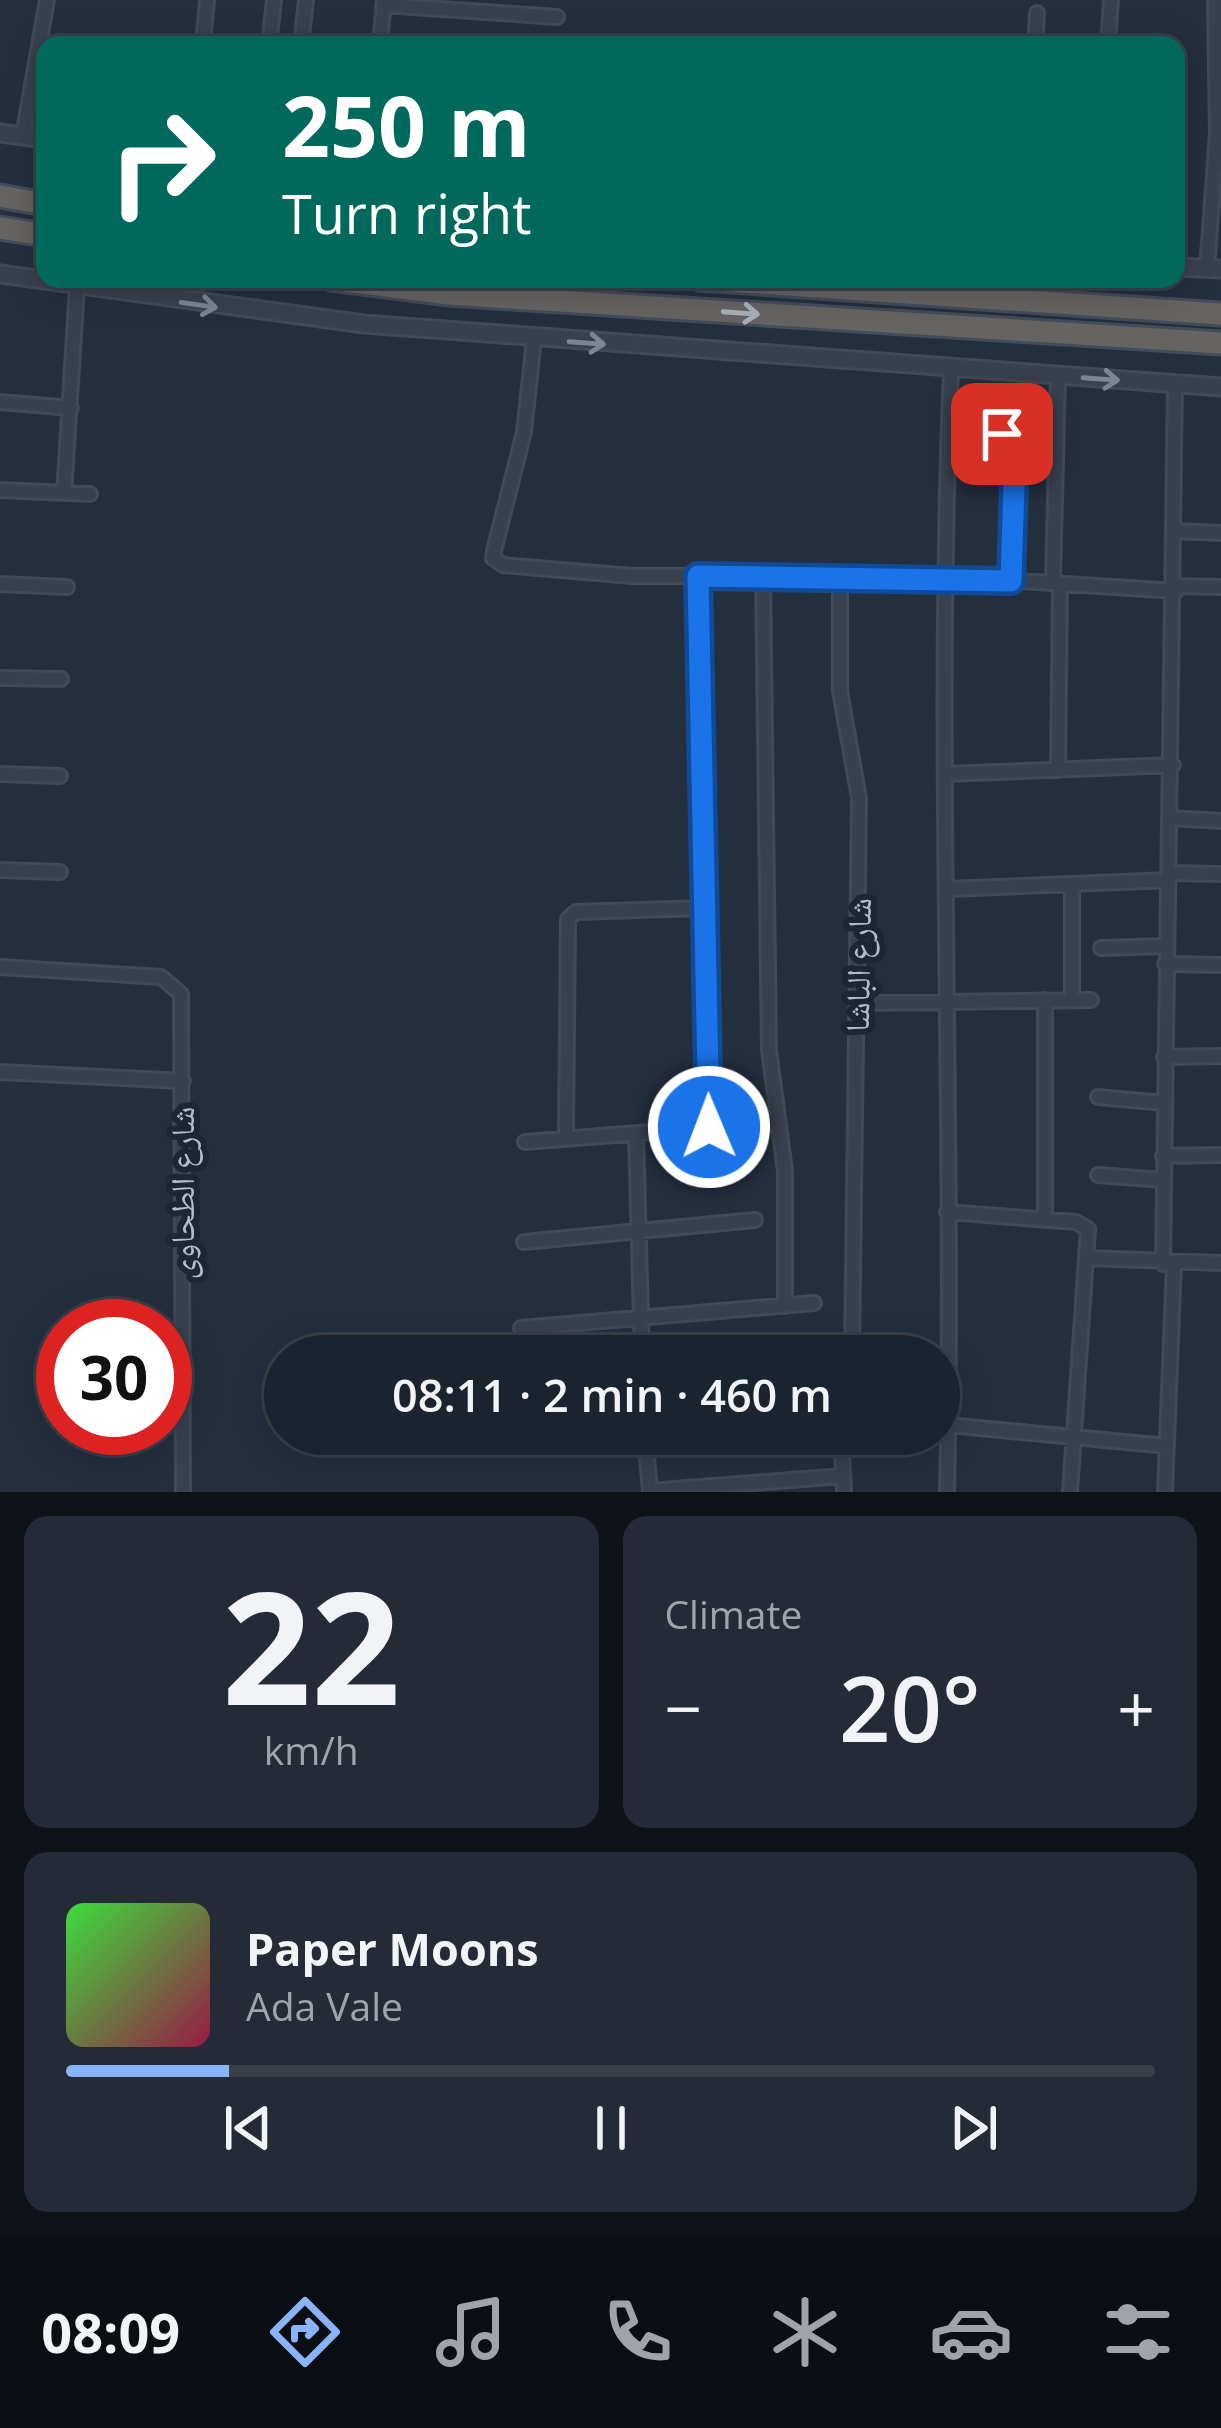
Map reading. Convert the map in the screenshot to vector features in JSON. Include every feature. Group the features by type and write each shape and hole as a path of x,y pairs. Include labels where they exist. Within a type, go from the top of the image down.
{"highway":[{"path":"0,196 36,202"},
{"path":"0,228 36,234"},
{"path":"402,288 1221,343"},
{"path":"834,288 1221,314"}],"street":[{"path":"41,36 47,0"},
{"path":"203,36 207,0"},
{"path":"270,36 274,0"},
{"path":"302,36 306,0"},
{"path":"1109,36 1111,0"},
{"path":"1214,269 1219,134 1215,0"},
{"path":"381,36 384,2 557,17"},
{"path":"1036,36 1037,13"},
{"path":"23,136 36,62"},
{"path":"0,133 36,138"},
{"path":"0,274 36,280"},
{"path":"64,493 77,288"},
{"path":"91,288 274,315 534,339 1221,387"},
{"path":"534,339 524,432 497,529 496,563 568,572 942,576 1221,587"},
{"path":"948,1335 949,1001 942,576 952,370"},
{"path":"1058,376 1058,770"},
{"path":"1165,1492 1168,1264 1163,1156 1176,588 1175,383"},
{"path":"0,402 71,408"},
{"path":"950,409 1002,434 1014,447 1011,581"},
{"path":"0,490 90,494"},
{"path":"1176,531 1221,533"},
{"path":"763,575 769,1050 785,1171 785,1306"},
{"name":"شارع الباشا","path":"840,575 840,691 859,799 852,1335"},
{"path":"698,576 709,1127"},
{"path":"0,584 67,587"},
{"path":"0,678 61,679"},
{"path":"946,774 1173,765"},
{"path":"0,774 61,776"},
{"path":"1171,818 1221,821"},
{"path":"0,870 60,872"},
{"path":"948,889 1221,874"},
{"path":"1072,884 1072,1000"},
{"path":"566,1138 568,919 576,912 704,908"},
{"path":"1101,947 1166,946"},
{"path":"1165,964 1221,965"},
{"name":"شارع الطحاوى","path":"0,967 161,977 182,994 183,1492"},
{"path":"1045,1000 1045,1220"},
{"path":"858,1003 1091,1000"},
{"path":"1164,1057 1221,1056"},
{"path":"0,1072 183,1081"},
{"path":"1098,1097 1164,1103"},
{"path":"525,1142 778,1122"},
{"path":"636,1133 641,1335"},
{"path":"1163,1156 1221,1155"},
{"path":"1098,1175 1163,1180"},
{"path":"947,1212 1076,1222 1088,1229 1070,1492"},
{"path":"524,1242 755,1220"},
{"path":"1088,1258 1221,1263"},
{"path":"521,1328 814,1303"},
{"path":"960,1426 1167,1446"},
{"path":"647,1455 650,1492 843,1476"},
{"path":"842,1455 844,1492"},
{"path":"947,1492 948,1455"}],"route":[{"path":"709,1127 698,576 942,576 1011,581 1015,456 1014,447 1002,434"}]}
